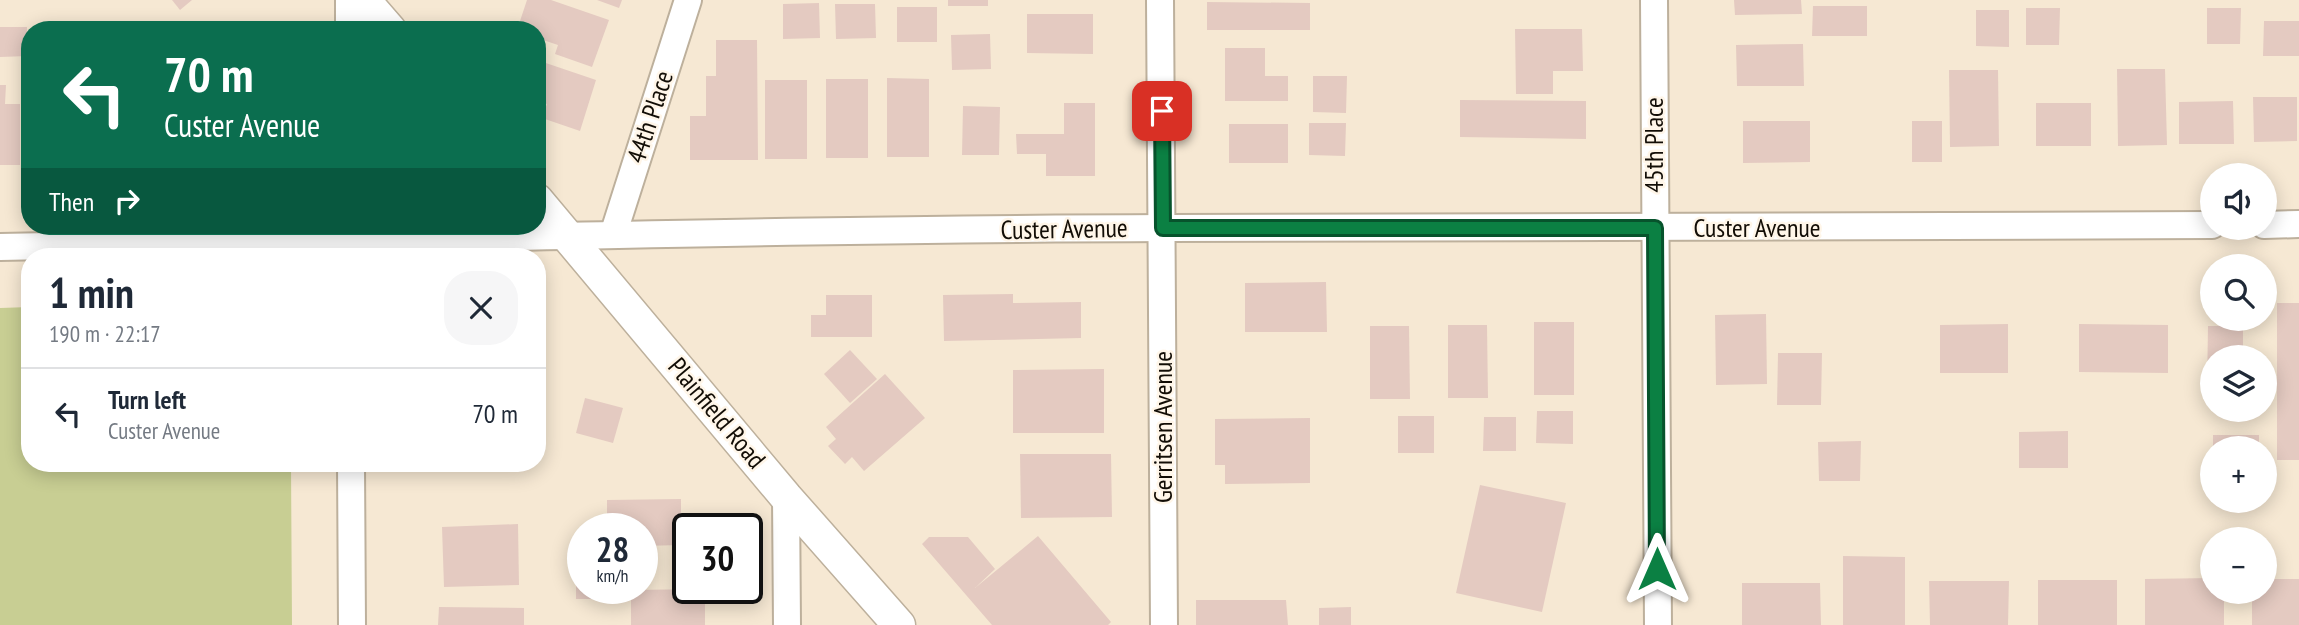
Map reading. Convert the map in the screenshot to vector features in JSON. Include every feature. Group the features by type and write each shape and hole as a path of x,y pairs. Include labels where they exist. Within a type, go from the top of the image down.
{"street":[{"path":"349,0 349,21"},
{"path":"364,0 382,21"},
{"name":"44th Place","path":"613,235 688,0"},
{"name":"Gerritsen Avenue","path":"1160,0 1164,625"},
{"name":"45th Place","path":"1654,0 1658,625"},
{"name":"Plainfield Road","path":"546,210 786,497 899,625"},
{"name":"Custer Avenue","path":"0,247 1163,228 2200,225"},
{"path":"2277,225 2299,225"},
{"path":"351,472 352,625"},
{"path":"786,497 787,625"}],"green space":[{"path":"21,307 21,472 291,472 292,625 0,625 0,308"}],"building":[{"path":"172,0 192,0 180,10"},
{"path":"527,0 551,0 609,20 592,67 555,54 558,45 546,41 546,21 520,21"},
{"path":"597,0 622,0 619,8"},
{"path":"948,0 988,0 988,6 948,6"},
{"path":"1734,0 1801,0 1802,14 1735,15"},
{"path":"1207,2 1310,3 1310,30 1207,30"},
{"path":"819,3 820,38 783,39 783,4"},
{"path":"835,4 875,4 876,38 836,39"},
{"path":"1813,6 1867,6 1867,36 1812,36"},
{"path":"897,7 937,7 937,42 897,42"},
{"path":"2026,8 2060,8 2059,45 2026,45"},
{"path":"2207,8 2241,8 2240,44 2207,44"},
{"path":"1976,10 2009,10 2009,47 1976,46"},
{"path":"1027,14 1093,14 1093,54 1027,53"},
{"path":"2264,21 2299,21 2299,56 2263,56"},
{"path":"0,27 21,27 21,56 0,57"},
{"path":"1515,29 1582,29 1583,71 1553,71 1553,94 1516,94"},
{"path":"990,34 991,69 952,70 951,35"},
{"path":"716,40 757,40 758,160 690,160 690,116 706,116 706,76 716,76"},
{"path":"1803,44 1804,86 1737,86 1736,45"},
{"path":"1225,48 1265,48 1265,76 1288,76 1288,101 1225,101"},
{"path":"546,63 596,80 580,131 546,119"},
{"path":"2117,69 2165,69 2167,145 2118,146"},
{"path":"1949,70 1998,70 1999,146 1950,147"},
{"path":"1313,76 1347,76 1346,113 1313,112"},
{"path":"887,78 929,79 929,157 887,157"},
{"path":"826,79 868,79 868,158 826,158"},
{"path":"765,80 807,80 807,159 765,159"},
{"path":"0,85 6,85 5,104 20,104 20,165 0,165"},
{"path":"2253,97 2297,97 2297,141 2254,142"},
{"path":"1460,100 1586,101 1586,139 1460,137"},
{"path":"2233,101 2234,144 2179,144 2179,102"},
{"path":"1064,103 1095,103 1095,176 1046,176 1046,154 1017,154 1016,134 1064,134"},
{"path":"2036,103 2091,103 2091,146 2036,146"},
{"path":"963,106 1000,107 999,155 962,155"},
{"path":"1743,121 1810,121 1810,162 1743,163"},
{"path":"1912,121 1942,121 1942,162 1912,162"},
{"path":"1309,123 1346,123 1345,156 1309,155"},
{"path":"1229,124 1288,124 1288,163 1229,163"},
{"path":"1326,282 1327,332 1245,332 1245,283"},
{"path":"1013,294 1013,303 1081,302 1081,338 944,341 943,295"},
{"path":"826,295 872,295 872,337 811,337 811,315 826,315"},
{"path":"2277,303 2299,303 2299,460 2277,460"},
{"path":"1766,314 1767,384 1716,385 1715,315"},
{"path":"1534,322 1574,322 1574,395 1534,395"},
{"path":"2008,324 2008,373 1940,373 1940,325"},
{"path":"2079,324 2168,325 2168,373 2079,372"},
{"path":"1448,325 1487,325 1488,398 1448,398"},
{"path":"1370,326 1409,326 1410,399 1370,399"},
{"path":"2208,331 2243,331 2243,345 2208,345"},
{"path":"850,350 877,379 850,403 824,374"},
{"path":"1778,353 1822,353 1821,405 1777,405"},
{"path":"1104,369 1104,433 1013,433 1013,370"},
{"path":"885,374 925,418 864,471 852,457 845,464 828,446 836,439 826,427"},
{"path":"585,398 623,408 613,443 576,433"},
{"path":"1537,411 1573,411 1573,444 1536,443"},
{"path":"1398,416 1434,416 1434,453 1398,453"},
{"path":"1484,417 1516,417 1516,451 1483,451"},
{"path":"1310,418 1310,483 1225,484 1225,465 1215,465 1215,419"},
{"path":"2068,431 2068,468 2019,468 2019,432"},
{"path":"2213,435 2259,435 2259,436"},
{"path":"1861,441 1860,481 1819,481 1818,442"},
{"path":"1020,454 1111,454 1112,517 1021,518"},
{"path":"1480,485 1566,503 1542,612 1456,593"},
{"path":"681,499 681,513 672,513 672,545 658,546 658,513 607,513 607,500"},
{"path":"518,524 519,585 444,587 442,527"},
{"path":"1038,536 1111,622 1108,625 992,625 922,544 929,537 968,537 995,569 975,588"},
{"path":"1843,556 1905,557 1905,625 1843,625"},
{"path":"2200,578 2200,604 2224,604 2224,625 2145,625 2145,579"},
{"path":"2277,579 2299,579 2299,625 2252,625 2252,604 2277,604"},
{"path":"2038,580 2117,580 2117,625 2038,625"},
{"path":"1929,581 2009,581 2008,625 1930,625"},
{"path":"1742,583 1820,583 1821,625 1742,625"},
{"path":"672,589 672,604 705,604 705,625 631,625 631,604 658,604 658,590"},
{"path":"1196,600 1286,600 1288,625 1196,625"},
{"path":"439,607 524,608 524,625 438,625"},
{"path":"1351,607 1351,625 1319,625 1319,608"}],"route":[{"path":"1162,111 1163,228 1655,228 1657,569"}]}
